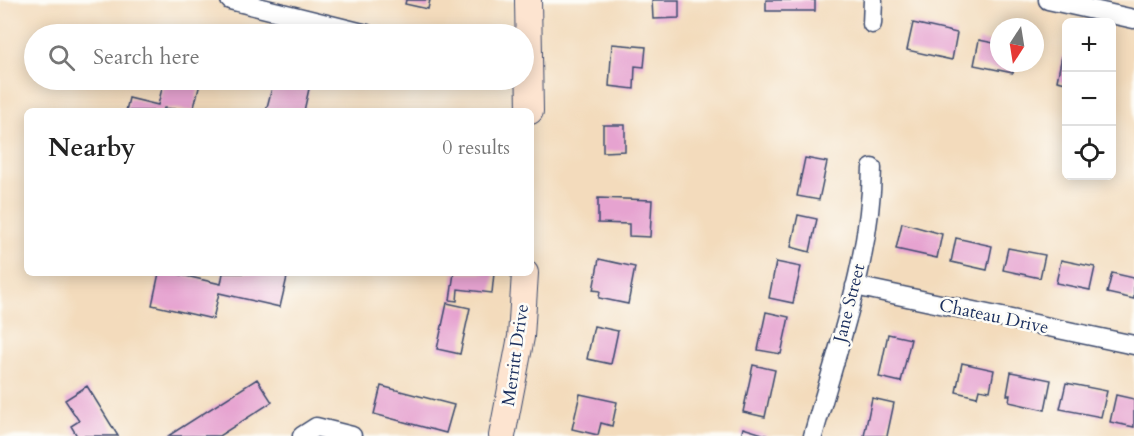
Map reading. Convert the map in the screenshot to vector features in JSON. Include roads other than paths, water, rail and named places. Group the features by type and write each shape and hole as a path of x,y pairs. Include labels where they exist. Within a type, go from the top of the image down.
{"main road":[{"path":"528,0 528,24"},
{"path":"528,90 530,108"},
{"name":"Merritt Drive","path":"502,436 520,337 525,276"}],"street":[{"path":"230,0 327,24"},
{"path":"872,24 873,0"},
{"path":"1048,0 1134,19"},
{"name":"Jane Street","path":"813,436 855,286 871,209 872,168"},
{"name":"Chateau Drive","path":"855,286 1134,345"},
{"path":"302,436 316,427 352,436"}]}
